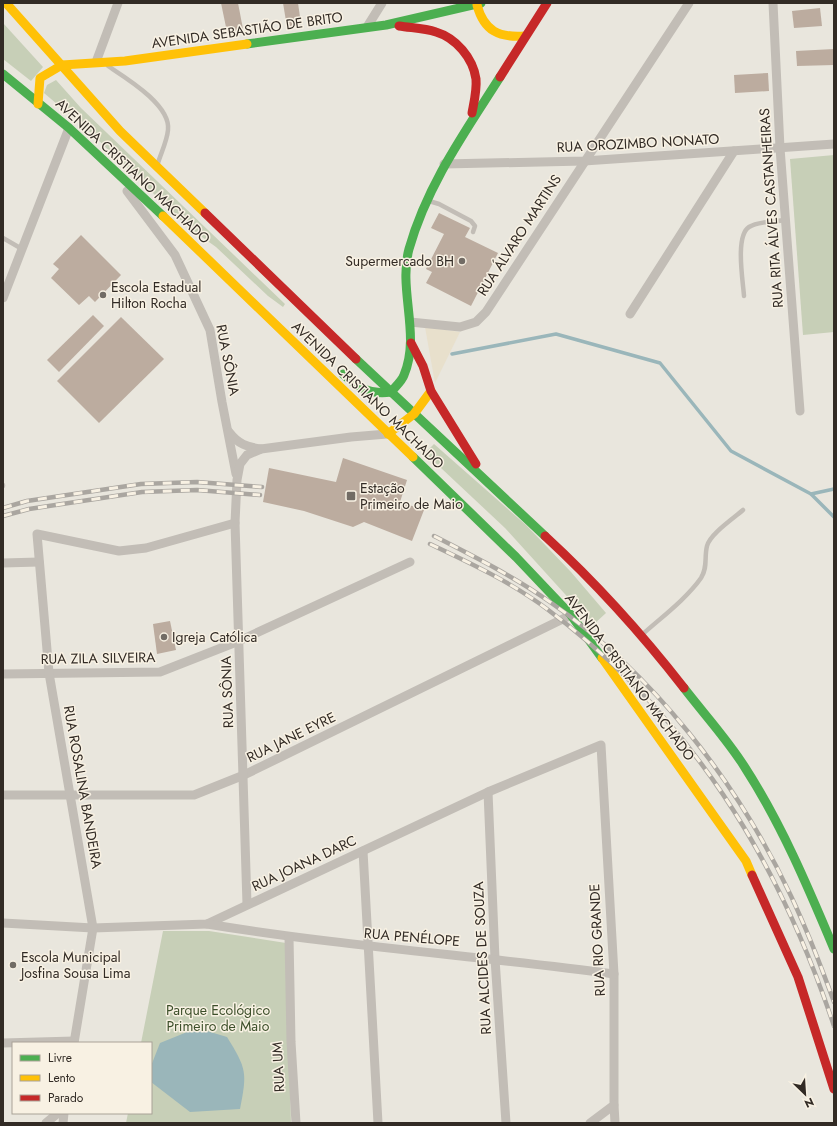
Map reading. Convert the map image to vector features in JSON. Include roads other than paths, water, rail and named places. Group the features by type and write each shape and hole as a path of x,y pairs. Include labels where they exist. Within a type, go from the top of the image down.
{"main road":[{"name":"AVENIDA CRISTIANO MACHADO","path":"6,3 120,130 414,414 582,570 641,636 744,765 776,821 807,884 834,949"},
{"path":"336,367 358,388 370,394 391,392 404,376 411,343 406,279 409,250 427,200 444,164 471,119 547,3"},
{"name":"AVENIDA SEBASTIÃO DE BRITO","path":"62,65 133,60 386,25 479,4"},
{"path":"479,4 483,21 499,35 507,38 526,36"},
{"path":"386,25 438,32 449,37 458,46 472,66 476,80 471,119"},
{"path":"38,104 40,78 62,65"},
{"name":"AVENIDA CRISTIANO MACHADO","path":"3,74 38,104 70,128 101,157 259,308 516,558 571,616 746,861 798,977 834,1089"},
{"path":"259,308 271,309"},
{"path":"411,343 423,366 430,391 489,485"},
{"path":"388,434 414,414 430,391"}],"street":[{"path":"99,62 118,3"},
{"path":"367,27 382,3"},
{"name":"RUA ÁLVARO MARTINS","path":"410,322 460,327 476,322 486,312 689,3"},
{"name":"RUA RITA ÁLVES CASTANHEIRAS","path":"773,3 780,148 800,411"},
{"path":"3,298 70,128"},
{"name":"RUA OROZIMBO NONATO","path":"444,164 584,161 834,144"},
{"path":"630,314 734,151"},
{"name":"RUA SÔNIA","path":"101,157 175,255 210,330 237,480"},
{"path":"229,431 235,441 248,447 262,449"},
{"name":"RUA SÔNIA","path":"247,904 235,523 237,480 240,464 247,455 262,449 351,436 388,434"},
{"name":"RUA ROSALINA BANDEIRA","path":"74,1042 94,928 49,673 39,562 38,534 119,551 146,548 235,523"},
{"path":"3,563 39,562"},
{"name":"RUA ZILA SILVEIRA","path":"3,674 160,672 239,641 410,562"},
{"name":"RUA JANE EYRE","path":"3,795 194,795 244,775 571,616"},
{"name":"RUA JOANA DARC","path":"3,923 94,928 207,924 488,792 601,745"},
{"name":"RUA RIO GRANDE","path":"601,745 614,974 615,1123"},
{"name":"RUA ALCIDES DE SOUZA","path":"488,792 495,959 506,1123"},
{"path":"364,851 378,1123"},
{"name":"RUA PENÉLOPE","path":"207,924 289,937 368,947 495,959 614,974"},
{"name":"RUA UM","path":"289,937 291,1042 296,1123"},
{"path":"590,1123 614,1105"},
{"path":"46,1123 57,1114"}],"lane":[{"path":"99,62 132,82 163,110 168,121 168,130 157,166"},
{"path":"427,200 439,204 471,222 475,226 472,232"},
{"path":"744,296 740,247 743,234 747,228 754,224 786,220"},
{"path":"3,238 23,249"},
{"path":"641,636 676,604 701,578 706,568 707,545 712,537 744,510"}],"water":[{"path":"197,1028 227,1037 242,1064 244,1072 244,1087 240,1109 190,1112 152,1083 152,1063 160,1043"}],"waterway":[{"path":"452,354 556,334 660,363 731,451 811,494 834,517"},
{"path":"811,494 834,489"}],"railway":[{"path":"3,508 27,501 141,484 197,482 262,487"},
{"path":"3,516 29,509 142,492 197,490 260,495"},
{"path":"434,536 493,567 550,602 588,630 624,662 658,696 719,772 770,854 803,922 834,1002"},
{"path":"430,544 505,582 547,609 598,651 644,696 686,744 723,795 756,848 786,905 811,964 834,1026"}],"place":[{"name":"Supermercado BH","path":"462,261"},
{"name":"Escola Estadual Hilton Rocha","path":"103,295"},
{"name":"Estação Primeiro de Maio","path":"351,496"},
{"name":"Igreja Católica","path":"164,637"},
{"name":"Escola Municipal Josfina Sousa Lima","path":"13,965"}],"park label":[{"name":"Parque Ecológico Primeiro de Maio","path":"218,1018"}]}
